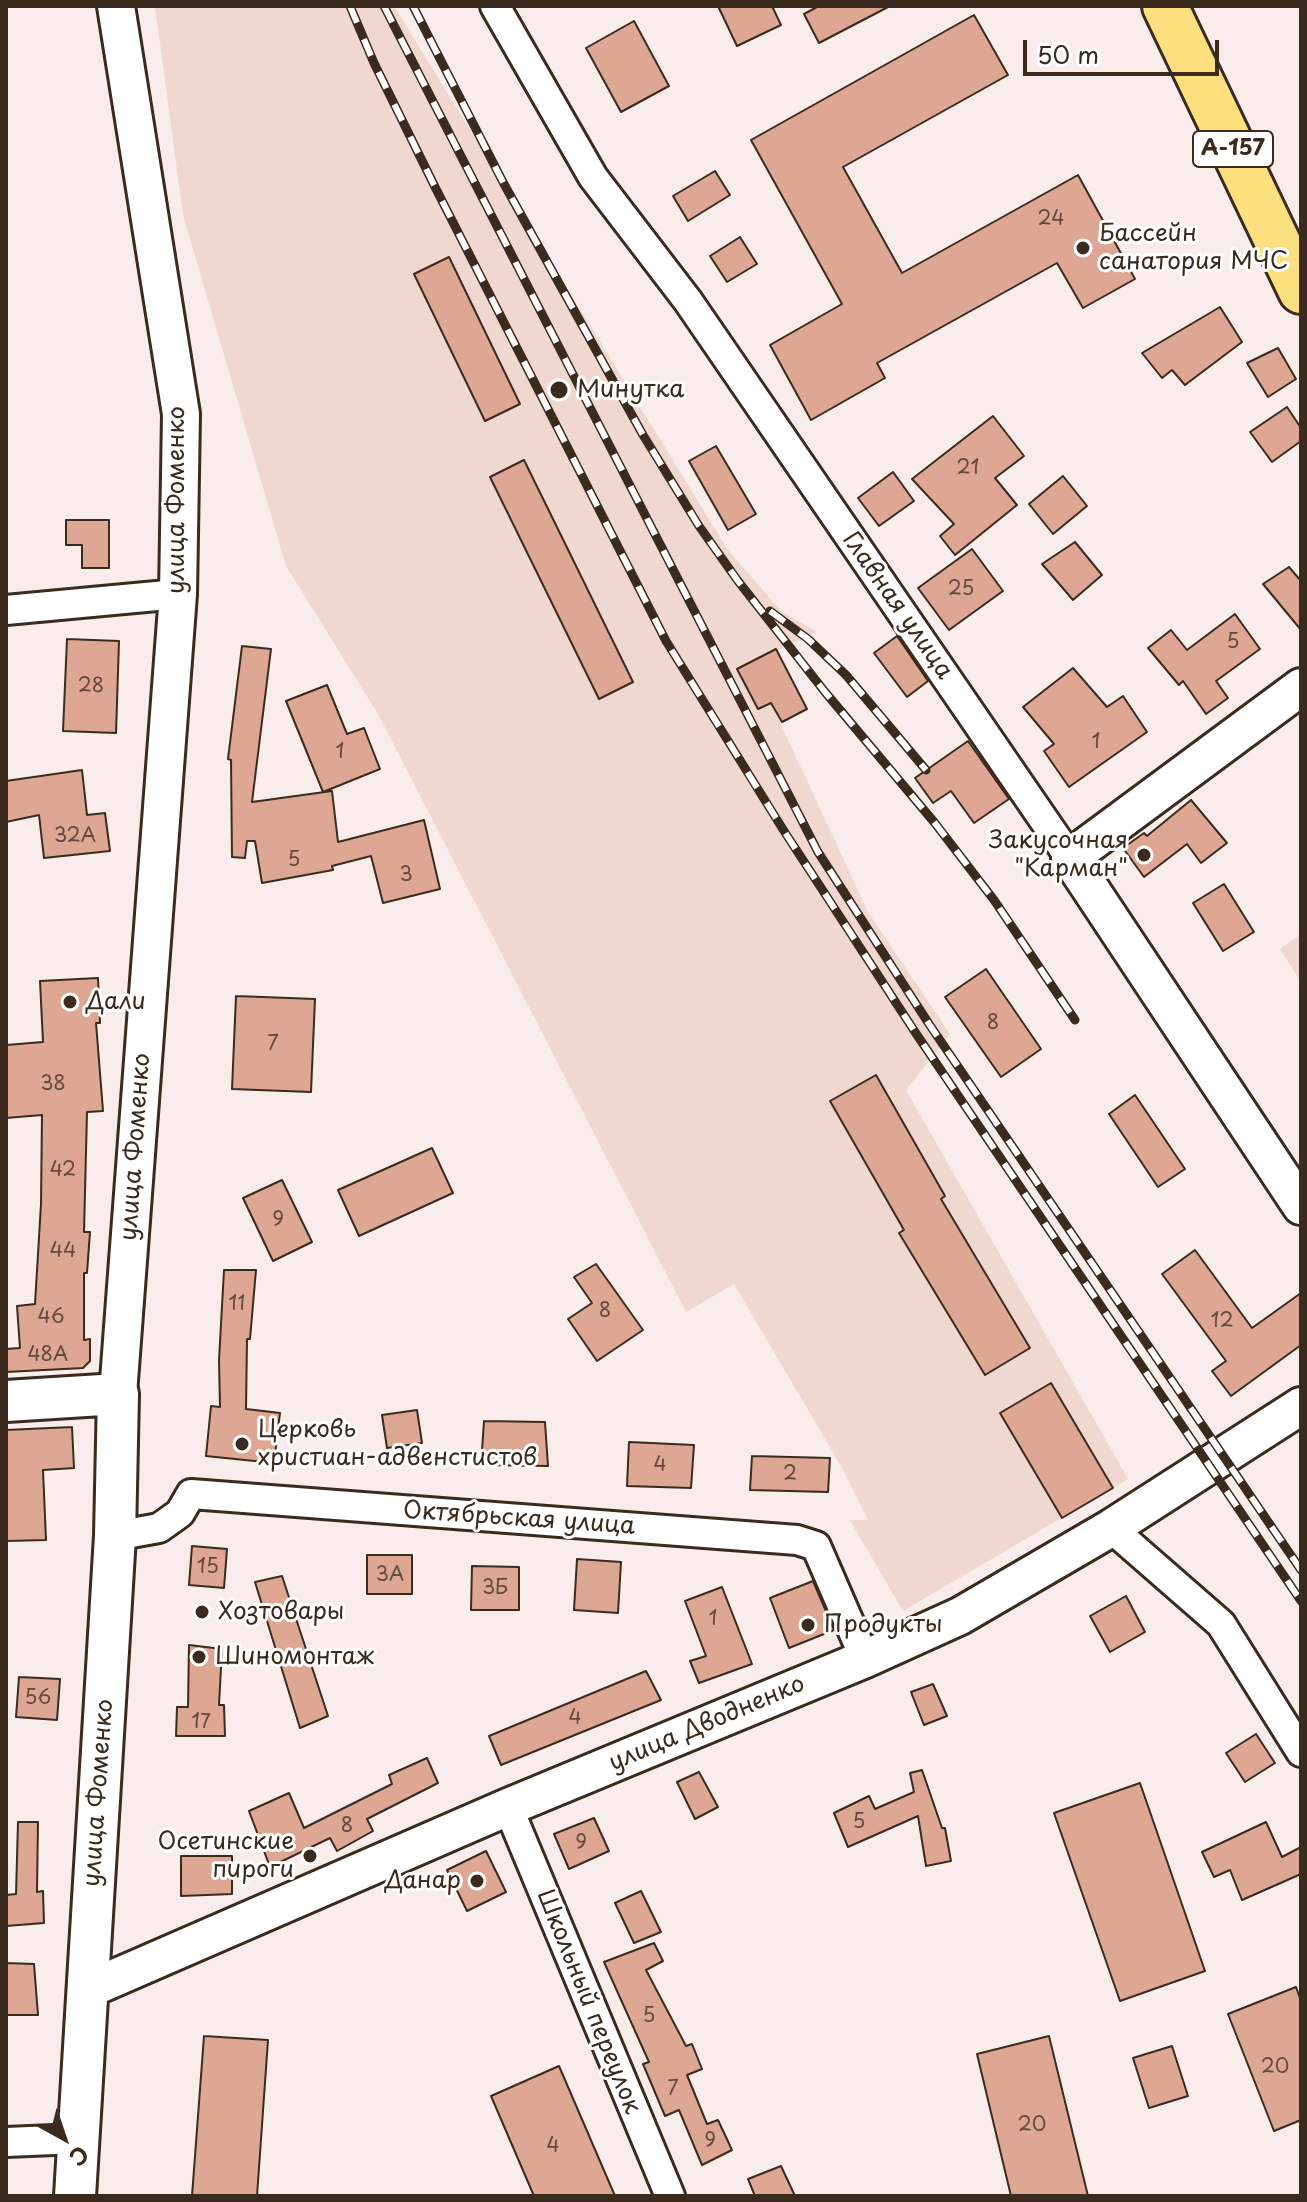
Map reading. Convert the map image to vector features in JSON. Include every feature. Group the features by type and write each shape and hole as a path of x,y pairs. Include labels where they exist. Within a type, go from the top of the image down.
{"main road":[{"name":"А-157","path":"1165,6 1301,291"},
{"path":"6,1401 118,1394"},
{"name":"улица Фоменко","path":"75,2196 115,1536 118,1394"}],"street":[{"name":"улица Фоменко","path":"116,6 181,414 178,594 118,1394"},
{"name":"Главная улица","path":"495,6 593,177 688,301 1070,858 1301,1206"},
{"path":"6,610 178,594"},
{"path":"1070,858 1301,687"},
{"name":"улица Дводненко","path":"87,1990 508,1807 865,1659 967,1613 1111,1528 1301,1406"},
{"name":"Октябрьская улица","path":"115,1536 159,1528 180,1513 191,1494 797,1540 816,1546 865,1659"},
{"path":"1111,1528 1221,1624 1301,1752"},
{"name":"Школьный переулок","path":"508,1807 670,2196"},
{"path":"6,2142 78,2139"}],"shaded area":[{"path":"155,6 394,6 728,550 781,611 817,632 737,670 758,709 771,703 868,912 950,1034 906,1090 1128,1479 903,1611 850,1520 868,1520 841,1466 734,1284 686,1312 378,714 286,566 183,215"},
{"path":"1301,934 1301,982 1280,949"}],"building":[{"path":"718,6 772,6 781,25 737,46"},
{"path":"819,6 890,6 819,43 804,14"},
{"path":"974,15 1008,75 843,167 902,273 1078,175 1135,279 1083,308 1057,263 877,363 885,378 811,420 770,345 842,304 751,140"},
{"path":"634,21 669,86 621,112 586,48"},
{"path":"715,171 730,195 688,221 673,196"},
{"path":"740,237 757,264 727,282 710,256"},
{"path":"449,257 520,404 485,421 414,274"},
{"path":"1220,307 1242,342 1185,385 1172,370 1162,378 1142,353"},
{"path":"1278,348 1296,379 1268,397 1247,363"},
{"path":"1287,407 1301,428 1301,441 1272,462 1250,432"},
{"path":"993,416 1024,456 995,478 1017,505 955,555 940,536 954,524 912,479"},
{"path":"716,446 756,514 728,530 689,461"},
{"path":"524,460 633,682 599,699 490,477"},
{"path":"893,472 914,501 879,526 858,498"},
{"path":"1063,476 1087,506 1053,534 1029,504"},
{"path":"66,520 109,520 109,568 82,568 82,545 66,545"},
{"path":"1075,542 1102,575 1073,600 1042,564"},
{"path":"972,549 1003,591 949,630 918,588"},
{"path":"1289,567 1301,581 1301,630 1263,584"},
{"path":"1235,614 1260,649 1216,681 1228,698 1206,714 1183,681 1179,685 1148,648 1171,630 1187,650"},
{"path":"897,636 928,681 907,697 874,653"},
{"path":"67,639 119,641 116,733 63,731"},
{"path":"242,646 271,649 252,802 332,791 338,842 424,820 440,889 383,903 371,856 332,866 333,870 262,883 255,841 247,841 245,858 232,857 231,760 228,759"},
{"path":"776,649 807,709 782,722 771,703 758,709 737,669"},
{"path":"1073,668 1107,707 1123,696 1147,732 1069,787 1044,751 1054,744 1023,707"},
{"path":"327,685 347,734 364,728 380,769 323,792 286,701"},
{"path":"968,741 1009,799 974,823 951,791 933,803 915,778"},
{"path":"82,770 87,815 105,813 110,851 44,858 39,815 6,822 6,781"},
{"path":"1191,800 1227,843 1201,863 1187,844 1144,877 1123,848 1144,833 1147,836"},
{"path":"1224,884 1254,932 1223,951 1193,903"},
{"path":"986,969 1041,1049 1001,1077 945,997"},
{"path":"98,978 100,1023 96,1023 103,1111 87,1112 84,1232 90,1232 87,1273 84,1273 84,1340 90,1339 90,1361 83,1368 6,1372 6,1349 20,1348 17,1306 35,1304 42,1115 6,1118 6,1045 43,1042 40,981"},
{"path":"236,996 315,999 311,1092 232,1089"},
{"path":"876,1075 945,1196 941,1199 1030,1348 985,1375 899,1233 904,1230 830,1101"},
{"path":"1135,1095 1185,1169 1158,1187 1109,1114"},
{"path":"432,1148 453,1193 359,1236 338,1190"},
{"path":"282,1180 312,1242 273,1261 243,1198"},
{"path":"1195,1250 1252,1328 1301,1293 1301,1345 1231,1396 1212,1371 1226,1361 1162,1274"},
{"path":"596,1264 643,1330 597,1361 568,1319 592,1303 574,1277"},
{"path":"224,1270 256,1270 250,1339 247,1339 246,1409 280,1413 274,1463 206,1456 211,1406 220,1407"},
{"path":"1051,1383 1113,1488 1062,1518 1000,1413"},
{"path":"417,1410 422,1443 387,1448 382,1415"},
{"path":"484,1421 545,1422 548,1466 481,1465"},
{"path":"72,1427 74,1468 43,1470 46,1540 6,1541 6,1430"},
{"path":"629,1442 694,1445 691,1488 627,1486"},
{"path":"752,1456 830,1458 828,1492 750,1490"},
{"path":"192,1546 227,1549 224,1588 189,1585"},
{"path":"367,1555 412,1555 412,1594 367,1594"},
{"path":"577,1559 621,1562 618,1613 574,1610"},
{"path":"472,1566 519,1567 519,1610 471,1610"},
{"path":"282,1576 328,1716 300,1728 255,1582"},
{"path":"813,1581 834,1630 789,1648 770,1598"},
{"path":"722,1587 752,1664 699,1683 690,1661 706,1656 685,1601"},
{"path":"1126,1596 1145,1632 1110,1652 1090,1616"},
{"path":"189,1645 222,1649 219,1705 224,1705 225,1736 176,1736 177,1707 188,1707"},
{"path":"646,1671 661,1700 501,1765 489,1736"},
{"path":"19,1677 60,1679 57,1720 16,1717"},
{"path":"933,1684 947,1716 924,1725 911,1692"},
{"path":"1256,1734 1275,1763 1245,1782 1226,1753"},
{"path":"427,1758 438,1783 367,1819 373,1831 337,1851 330,1838 270,1867 249,1811 289,1793 304,1828 392,1784 389,1775"},
{"path":"922,1770 942,1828 945,1828 951,1861 926,1866 918,1816 848,1847 834,1813 869,1796 875,1809 914,1792 910,1773"},
{"path":"699,1772 718,1807 695,1819 677,1782"},
{"path":"1140,1783 1205,1971 1120,2001 1054,1813"},
{"path":"594,1818 609,1851 569,1869 554,1834"},
{"path":"18,1822 38,1822 37,1892 43,1891 44,1923 6,1926 6,1895 16,1894"},
{"path":"1266,1822 1282,1857 1301,1847 1301,1874 1242,1900 1230,1870 1214,1877 1202,1852"},
{"name":"Данар","path":"486,1851 506,1892 467,1911 447,1870"},
{"path":"181,1856 232,1856 232,1894 181,1896"},
{"path":"641,1891 661,1932 634,1943 615,1903"},
{"path":"654,1943 663,1961 646,1970 686,2046 692,2044 702,2069 687,2075 707,2124 718,2120 732,2150 702,2165 679,2110 665,2116 643,2064 649,2062 604,1962"},
{"path":"6,1963 34,1964 38,2015 6,2015"},
{"path":"1296,1987 1301,2001 1301,2120 1274,2131 1228,2014"},
{"path":"204,2036 268,2040 257,2196 192,2196"},
{"path":"1049,2036 1088,2196 1011,2196 977,2054"},
{"path":"1172,2046 1188,2096 1149,2108 1133,2058"},
{"path":"559,2066 615,2196 534,2196 491,2096"},
{"path":"781,2166 795,2196 755,2196 748,2179"}],"railway":[{"path":"350,6 374,63 434,185 666,641 784,831 917,1035 1301,1601"},
{"path":"384,6 818,852 929,1024 1301,1570"},
{"path":"413,6 504,184 643,435 699,526 825,692 934,822 994,900 1075,1020"},
{"path":"770,611 808,639 846,675 926,770"}],"place":[{"name":"Бассейн санатория МЧС","path":"1083,248"},
{"name":"Минутка","path":"559,390"},
{"name":"Закусочная \"Карман\"","path":"1144,855"},
{"name":"Дали","path":"70,1002"},
{"name":"Церковь христиан-адвенстистов","path":"242,1444"},
{"name":"Хозтовары","path":"202,1612"},
{"name":"Продукты","path":"808,1625"},
{"name":"Шиномонтаж","path":"199,1657"},
{"name":"Осетинские пироги","path":"310,1856"},
{"name":"Данар","path":"477,1881"}]}
